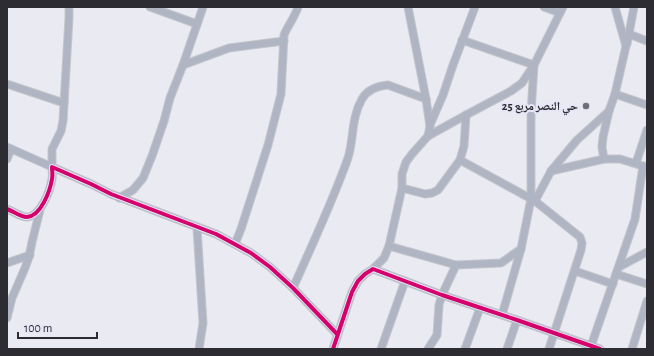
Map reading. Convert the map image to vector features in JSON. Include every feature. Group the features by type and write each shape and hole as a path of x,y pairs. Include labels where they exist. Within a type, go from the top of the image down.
{"street":[{"path":"7,318 12,298 30,255 40,210 51,184 52,153 61,131 63,121 69,7"},
{"path":"150,7 197,24"},
{"path":"119,198 133,190 143,178 152,156 170,98 203,7"},
{"path":"235,244 268,145 281,94 284,35 298,7"},
{"path":"408,7 430,126"},
{"path":"428,136 430,126 475,7"},
{"path":"333,349 352,292 365,274 373,269 384,258 402,188 402,174 406,162 428,136 516,88 522,83 534,65 562,10 544,7"},
{"path":"615,7 626,46"},
{"path":"604,159 602,141 615,94 634,7"},
{"path":"629,34 647,41"},
{"path":"462,40 534,65"},
{"path":"183,65 229,48 284,41"},
{"path":"502,315 533,200 531,113 534,65"},
{"path":"7,84 64,103"},
{"path":"293,288 329,208 348,156 354,119 364,96 375,88 382,85 388,85 426,99"},
{"path":"615,94 647,105"},
{"path":"533,200 551,171 577,140 609,112"},
{"path":"402,188 425,194 438,190 460,160 464,146 466,115"},
{"path":"591,347 635,219 647,130"},
{"path":"7,159 9,148 119,198 216,234 235,244 270,267 293,288 337,334"},
{"path":"551,171 604,159 620,158 642,165"},
{"path":"460,160 533,200 580,237 582,243 581,250 549,349"},
{"path":"7,209 26,217 33,216 40,210"},
{"path":"197,228 203,323 199,349"},
{"path":"388,246 456,265 497,264 501,263 521,249"},
{"path":"619,267 647,252"},
{"path":"7,263 30,255"},
{"path":"428,349 437,335 439,305 456,265"},
{"path":"373,269 442,295 600,349"},
{"path":"575,270 613,284"},
{"path":"616,274 647,284"},
{"path":"381,349 405,281"},
{"path":"632,349 647,301"},
{"path":"465,349 480,308"},
{"path":"507,349 517,320"}],"cycle path":[{"path":"7,209 24,217 32,216 37,212 41,208 49,190 52,178 52,167 111,194 216,234 251,253 270,267 293,288 337,334"},
{"path":"333,349 352,292 358,281 373,269 442,295 600,349"}],"place":[{"name":"حي النصر مربع 25","path":"586,106"}]}
